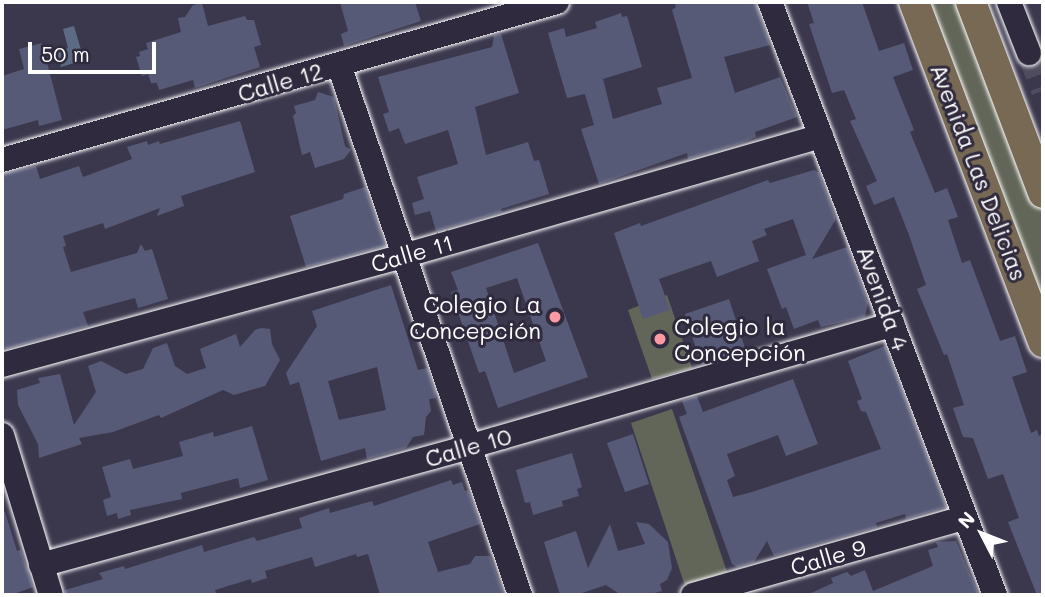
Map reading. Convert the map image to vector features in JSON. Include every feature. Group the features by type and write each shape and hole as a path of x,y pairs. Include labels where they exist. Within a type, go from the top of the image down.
{"main road":[{"name":"Avenida Las Delicias","path":"914,2 1043,342"},
{"path":"971,2 1043,193"}],"street":[{"name":"Calle 12","path":"2,160 557,2"},
{"name":"Avenida 4","path":"770,2 893,324 963,518 995,595"},
{"path":"1009,2 1029,53"},
{"path":"339,65 402,256 520,595"},
{"name":"Calle 11","path":"2,365 402,256 821,136"},
{"name":"Calle 10","path":"41,565 468,447 893,324"},
{"path":"2,435 51,595"},
{"name":"Calle 9","path":"693,595 963,518"}],"green space":[{"path":"917,2 967,2 1043,200 1043,338"},
{"name":"Colegio la Concepción","path":"667,295 692,368 652,379 628,310"},
{"path":"672,409 727,572 685,586 631,423"}],"water":[{"path":"74,26 84,60 61,67 57,52 68,48 63,29"}],"building":[{"path":"340,2 415,2 421,21 344,46 341,34 348,31"},
{"path":"674,2 755,2 770,45 724,57 735,93 780,77 797,117 755,132 756,137 741,143 688,159 687,153 599,184 581,129 594,125 585,94 567,98 548,33 564,28 566,37 597,28 595,22 621,13 622,17 627,16 642,67 603,79 613,119 662,104 657,88 692,78 672,10 676,7"},
{"path":"807,2 862,2 879,51 904,43 913,70 893,77 914,130 910,132 935,193 947,188 958,217 948,220 962,263 970,260 1000,341 1015,336 1027,372 1012,377 1031,433 1037,430 1039,436 1043,434 1043,595 1037,595 1008,522 1019,518 1003,474 988,479 973,438 963,437 953,408 964,405 947,354 944,355 917,289 926,285 909,235 894,197 874,205 866,186 877,181 850,121 856,119 844,90 832,93 809,24 814,23"},
{"path":"202,3 208,26 245,16 247,20 254,20 261,45 254,47 260,67 195,88 193,80 159,90 157,83 151,83 148,74 142,76 136,57 140,56 139,52 148,49 146,43 181,32 178,18 185,17 193,5"},
{"path":"501,34 519,93 475,107 486,155 528,142 534,161 539,160 549,194 501,209 502,212 436,231 430,211 415,215 412,203 424,199 417,177 458,164 448,130 405,144 399,128 389,132 383,114 389,112 378,77 492,47 494,35"},
{"path":"42,43 62,120 39,126 38,120 2,130 2,76 24,69 19,49"},
{"path":"318,92 334,97 345,146 351,150 344,159 315,168 310,152 302,155 293,116 296,113 294,106 315,100"},
{"path":"240,121 255,172 181,196 184,206 157,216 160,208 105,229 103,223 63,236 66,246 63,247 71,272 137,253 141,244 145,251 152,249 168,299 138,308 135,298 83,312 88,326 6,349 2,346 2,174 36,166 40,179 79,166 83,177 132,159 127,147 147,141 148,145 159,141 160,144"},
{"path":"814,170 819,173 836,219 812,259 847,247 868,303 865,317 821,327 818,320 794,329 786,307 782,309 767,269 806,255 793,219 764,229 767,235 752,241 759,261 717,277 711,261 659,279 670,310 643,319 614,233 640,223 641,226 768,180 770,183"},
{"path":"365,187 385,246 306,267 290,216 343,199 344,194"},
{"name":"Colegio La Concepción","path":"538,243 588,377 498,408 485,371 479,373 451,292 458,290 451,272","holes":["517,278 546,361 514,373 486,288"]},
{"path":"391,285 418,370 427,368 435,392 436,398 429,399 431,411 426,417 424,435 413,437 406,448 367,459 365,448 321,461 299,382 290,385 286,373 317,326 312,311","holes":["377,367 386,410 339,420 328,381"]},
{"path":"729,299 746,351 701,364 685,314"},
{"path":"270,329 272,344 280,360 265,386 234,395 223,390 161,418 159,415 113,432 79,438 82,444 39,458 38,444 18,405 17,390 40,383 38,378 60,374 74,425 96,392 88,366 101,361 126,374 143,369 153,348 167,343 175,366 187,374 206,368 200,349 236,334 240,347 255,330"},
{"path":"885,346 946,507 906,519 905,514 876,523 877,527 774,556 767,541 754,562 737,567 732,564 679,417 687,414 682,401 697,396 703,412 793,379 818,444 786,456 778,435 727,454 735,476 727,480 733,497 752,492 881,449 866,412 861,411 857,401 862,399 848,361"},
{"path":"252,426 268,480 240,488 238,478 181,493 182,499 130,510 131,515 118,519 117,513 107,516 103,500 111,497 102,467 130,459 133,469 183,456 179,442 213,432 214,437"},
{"path":"633,434 649,484 625,492 607,443"},
{"path":"572,453 582,487 577,489 579,496 562,501 563,506 533,515 530,502 525,503 516,470"},
{"path":"451,480 453,485 462,482 465,491 468,490 480,524 428,542 438,572 470,564 475,556 490,556 504,595 380,595 368,554 357,557 356,554 315,567 312,557 265,571 267,578 252,583 251,579 215,590 217,595 65,595 65,590 103,579 99,573 124,566 125,569 202,545 204,552 254,537 257,541 302,528 299,518 329,508 330,513 372,501 374,506"},
{"path":"2,512 5,512 17,551 21,550 33,587 11,595 2,595"},
{"path":"636,522 649,524 668,542 672,568 667,580 660,584 662,591 647,595 621,595 606,585 576,595 560,595 544,542 576,531 588,568 610,524 618,551 645,544"},
{"path":"956,541 979,595 807,595 833,583 831,578 847,572 851,576 865,570 873,591 933,566 928,550 938,547 936,542"}],"tunnel":[{"path":"1029,53 1043,90"}],"place":[{"name":"Colegio La Concepción","path":"555,317"},
{"name":"Colegio la Concepción","path":"660,339"}]}
